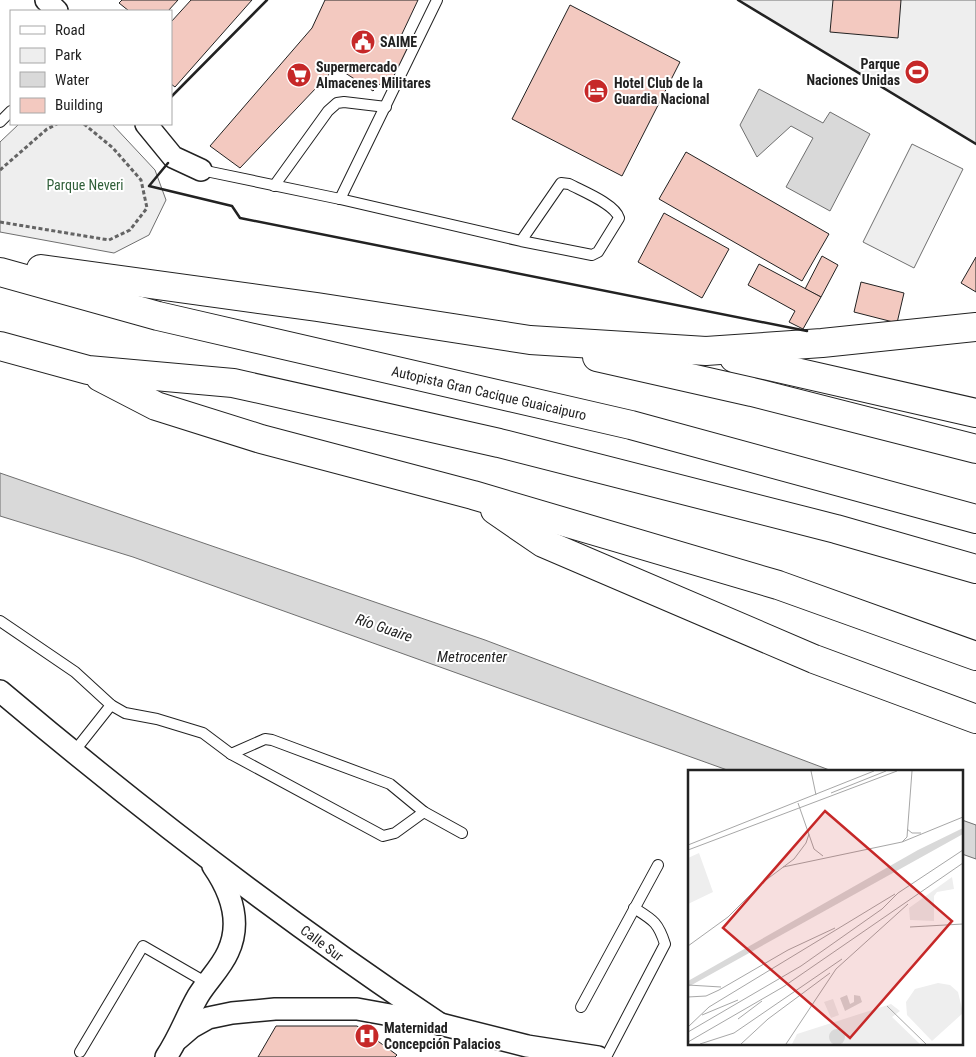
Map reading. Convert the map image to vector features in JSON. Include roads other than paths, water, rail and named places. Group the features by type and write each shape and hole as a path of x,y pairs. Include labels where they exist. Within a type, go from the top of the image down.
{"highway":[{"path":"0,263 317,307 530,340 638,367 752,392 976,449"},
{"name":"Autopista Gran Cacique Guaicaipuro","path":"0,272 158,316 631,425 976,520"},
{"path":"530,340 706,351 822,343 976,327"},
{"path":"0,346 88,370 233,382 499,443 836,529 976,569"},
{"path":"706,351 976,413"},
{"path":"88,370 156,406 261,439 473,495 778,585 976,658"},
{"path":"473,495 543,543 814,659 976,719"}],"street":[{"path":"46,0 56,10"},
{"path":"147,125 173,157 201,170"},
{"name":"Calle Sur","path":"0,691 73,753 208,858 356,968 440,1024"},
{"name":"Calle Sur","path":"166,1057 178,1039 198,996 228,954 235,927 233,906 224,882 208,858"},
{"name":"Calle Sur","path":"178,1039 192,1027 208,1018 232,1013 275,1009 357,1009 440,1024 527,1046 598,1057"}],"lane":[{"path":"340,199 437,0"},
{"path":"274,186 328,111 337,104 344,102 386,107"},
{"path":"0,122 10,112"},
{"path":"201,170 340,199 521,241 592,255 598,252 619,218 618,212 569,184 561,183 521,241"},
{"path":"0,621 74,672 111,705 125,713 157,718 203,733 231,754 383,836 396,834 424,812"},
{"path":"73,753 111,705"},
{"path":"231,754 265,739 272,740 390,784 424,812 462,833"},
{"path":"581,1007 658,864"},
{"path":"606,1057 664,944 660,929 656,924 634,908"},
{"path":"80,1052 144,946 207,983"}],"water":[{"path":"759,89 823,123 830,112 870,134 830,211 786,187 813,138 791,126 757,157 740,125"},
{"name":"Metrocenter","path":"0,473 485,640 829,770 727,770 133,557 0,516"},
{"path":"964,821 976,825 976,859 964,855"}],"place":[{"name":"SAIME","path":"363,42"},
{"name":"Parque Naciones Unidas","path":"917,72"},
{"name":"Supermercado Almacenes Militares","path":"299,75"},
{"name":"Hotel Club de la Guardia Nacional","path":"596,91"},
{"name":"Maternidad Concepción Palacios","path":"367,1036"}],"park label":[{"name":"Parque Neveri","path":"85,185"}],"water label":[{"name":"Río Guaire","path":"384,628"}]}
